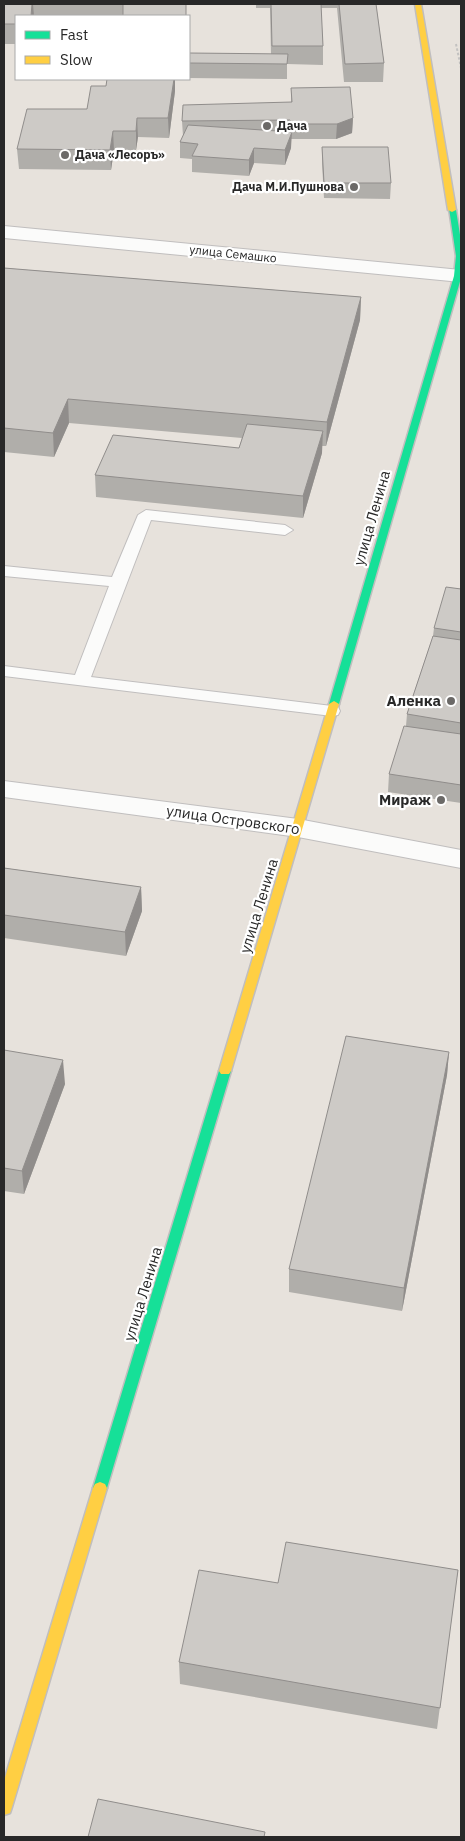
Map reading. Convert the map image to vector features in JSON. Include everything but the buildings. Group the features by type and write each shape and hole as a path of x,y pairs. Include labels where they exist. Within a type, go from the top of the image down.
{"street":[{"name":"улица Ленина","path":"4,1807 298,828 459,276 460,256 418,4"},
{"name":"улица Семашко","path":"4,232 459,276"},
{"name":"улица Островского","path":"4,789 298,828 461,859"}],"lane":[{"path":"82,680 118,582 146,515 285,530"},
{"path":"4,571 118,582"},
{"path":"4,670 332,711"}],"traffic: fast":[{"path":"334,704 458,276 460,256 452,210"},
{"path":"100,1488 225,1071"}],"traffic: slow":[{"path":"418,4 452,210"},
{"path":"225,1071 334,704"},
{"path":"4,1807 100,1488"}],"place":[{"name":"Дача","path":"267,126"},
{"name":"Дача «Лесоръ»","path":"65,155"},
{"name":"Дача М.И.Пушнова","path":"354,187"},
{"name":"Аленка","path":"451,701"},
{"name":"Мираж","path":"441,800"}]}
